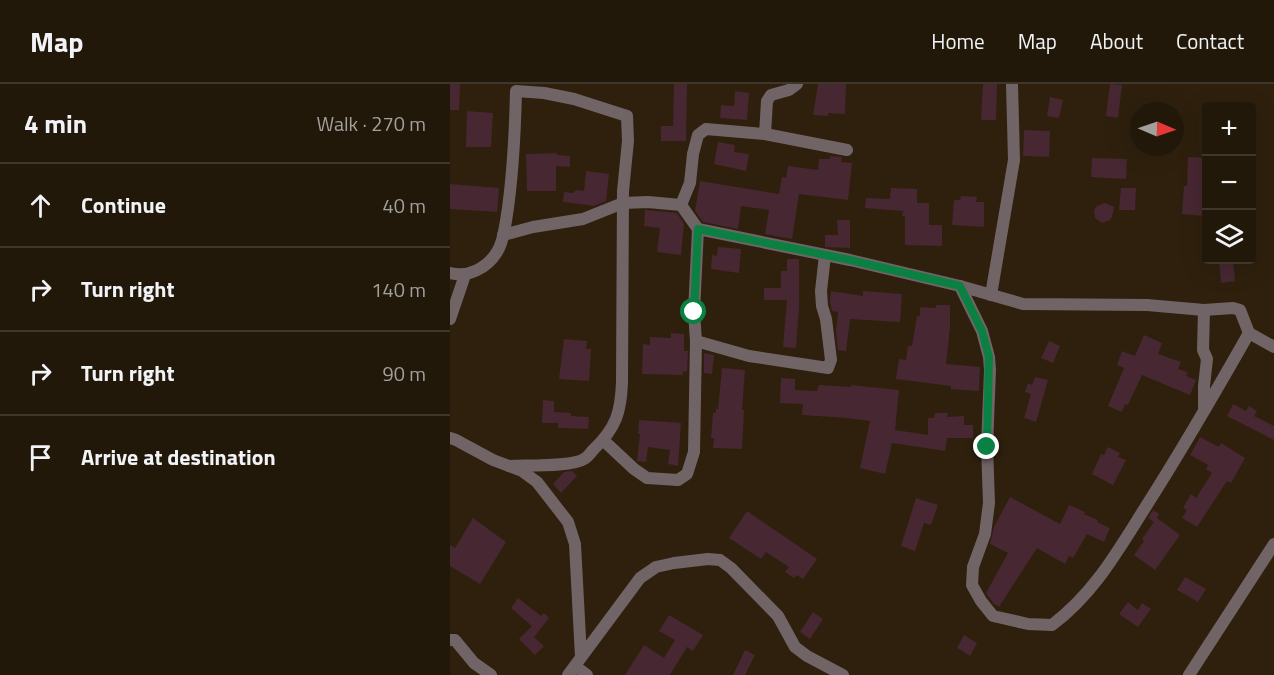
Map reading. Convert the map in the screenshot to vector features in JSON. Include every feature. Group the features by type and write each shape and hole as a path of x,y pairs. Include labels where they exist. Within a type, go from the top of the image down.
{"street":[{"path":"765,134 767,101 771,95 789,90 797,84"},
{"path":"991,296 1014,160 1012,84"},
{"path":"450,273 465,275 478,270 498,251 503,235 512,174 516,92 554,95 627,116 628,141 623,202 621,405 616,422 603,440 583,460 559,464 509,466"},
{"path":"681,205 690,183 693,154 698,135 706,129 765,134 847,150"},
{"path":"503,235 533,227 583,219 623,202 681,205 698,229 694,312 696,341 694,452 687,474 678,480 647,478 634,470 603,440"},
{"path":"698,229 960,286 1023,304 1147,305 1204,310 1233,308 1240,310 1249,333 1274,347"},
{"path":"696,341 748,356 828,368 831,360 821,291 825,255"},
{"path":"450,319 465,275"},
{"path":"960,286 982,331 989,357 987,447 989,503 985,534 973,567 972,585 993,616 1028,624 1052,626 1085,597 1113,559 1249,333"},
{"path":"1204,310 1203,350 1207,359 1204,411"},
{"path":"450,438 493,460 522,471 537,482 568,522 575,544 574,666"},
{"path":"1189,675 1274,544"},
{"path":"574,666 640,578 656,567 674,563 720,560 778,615 795,647 843,675"},
{"path":"450,640 455,640 474,663 491,675"},
{"path":"574,666 587,675"}],"building":[{"path":"450,84 460,84 459,110 450,110"},
{"path":"674,84 687,84 686,141 661,141 661,126 673,126"},
{"path":"818,84 846,84 845,114 813,115"},
{"path":"983,84 997,84 996,120 981,120"},
{"path":"1110,84 1122,85 1118,118 1106,116"},
{"path":"735,91 749,93 747,120 720,118 721,105 734,106"},
{"path":"1050,97 1063,100 1059,118 1047,116"},
{"path":"467,111 493,113 491,147 466,147"},
{"path":"1024,130 1050,131 1049,157 1023,156"},
{"path":"718,142 735,145 734,152 749,154 746,171 714,164"},
{"path":"557,153 557,155 570,156 570,167 556,166 556,191 527,191 526,154"},
{"path":"830,156 842,157 841,162 852,163 848,200 799,194 792,239 765,234 769,210 741,206 738,229 703,222 695,211 700,181 779,194 782,177 786,178 788,166 818,170 819,159 830,159"},
{"path":"1188,157 1202,158 1202,216 1182,214 1184,186 1187,186"},
{"path":"1092,158 1127,159 1126,179 1091,177"},
{"path":"586,171 609,174 606,201 594,206 563,202 564,192 584,191"},
{"path":"450,184 499,188 497,212 450,209"},
{"path":"891,188 917,189 917,203 929,203 929,225 942,225 942,246 905,245 903,211 865,208 866,198 890,199"},
{"path":"1121,188 1136,188 1135,210 1119,210"},
{"path":"961,196 977,197 976,202 984,202 984,227 952,225 954,200 960,200"},
{"path":"1105,203 1114,207 1110,220 1102,223 1095,218 1094,210"},
{"path":"645,210 677,213 684,224 681,255 657,252 660,228 644,226"},
{"path":"837,220 850,220 850,248 825,247 825,235 838,235"},
{"path":"718,247 741,249 739,273 711,269 712,255 717,256"},
{"path":"787,259 799,259 796,348 783,347 787,300 764,300 764,288 781,288 781,271 787,271"},
{"path":"1219,264 1233,264 1235,281 1221,283"},
{"path":"831,291 863,296 863,291 902,294 900,322 850,319 846,351 838,350 836,331 838,312 832,311"},
{"path":"936,305 950,305 946,364 980,367 979,391 951,389 951,386 896,379 899,359 906,360 908,346 912,346 917,316 920,316 920,307 936,308"},
{"path":"671,333 684,334 684,351 688,351 687,372 683,371 683,375 642,374 643,344 650,345 650,337 671,338"},
{"path":"1144,335 1162,343 1158,354 1181,362 1178,369 1188,372 1186,376 1196,380 1190,395 1142,375 1128,405 1125,404 1122,412 1108,406 1124,368 1117,365 1122,351 1135,356"},
{"path":"564,339 587,341 586,349 591,349 589,381 559,379"},
{"path":"1049,341 1060,346 1053,363 1041,358"},
{"path":"704,353 714,355 712,374 704,373"},
{"path":"722,368 745,370 742,449 713,448 714,438 711,438 713,413 716,413 718,409"},
{"path":"1035,377 1048,380 1036,422 1024,418 1031,394 1025,392 1028,383 1032,385"},
{"path":"781,378 795,379 795,390 817,391 819,385 851,387 851,385 899,390 895,430 928,435 928,418 934,418 935,413 948,413 947,417 964,416 964,425 973,425 973,438 947,438 945,451 892,443 885,474 860,468 870,421 802,415 803,404 780,403"},
{"path":"543,400 554,401 554,412 589,417 588,429 558,428 558,423 542,423"},
{"path":"1233,404 1246,411 1249,406 1257,411 1254,416 1274,426 1274,440 1227,416"},
{"path":"639,420 681,423 678,466 668,464 670,450 648,447 646,462 637,461"},
{"path":"1200,437 1219,447 1221,443 1245,458 1231,483 1227,481 1197,527 1182,518 1187,510 1183,508 1191,494 1196,498 1212,473 1206,469 1208,465 1190,455"},
{"path":"1108,447 1120,453 1118,457 1126,460 1113,485 1092,474 1101,454 1104,455"},
{"path":"572,471 577,476 561,493 553,484 564,472"},
{"path":"1010,497 1060,524 1069,505 1110,528 1104,542 1087,534 1073,558 1069,556 1065,564 1037,548 999,607 986,593 1008,553 990,544 994,527"},
{"path":"916,498 938,505 931,525 924,523 915,551 901,546"},
{"path":"1153,510 1159,514 1157,518 1180,535 1155,570 1134,555 1154,522 1148,518"},
{"path":"747,511 817,559 803,579 797,575 794,578 785,572 789,567 766,552 761,559 729,538"},
{"path":"473,518 506,542 480,584 450,566 450,545 455,548"},
{"path":"1185,577 1206,589 1198,602 1177,590"},
{"path":"518,598 541,616 544,613 549,618 534,637 544,646 535,655 519,639 532,626 511,608"},
{"path":"1128,602 1138,610 1142,603 1151,609 1138,627 1119,614"},
{"path":"813,612 823,619 810,639 800,632"},
{"path":"669,615 703,635 693,651 687,647 670,675 625,675 644,645 664,658 675,640 659,631"},
{"path":"964,635 977,643 970,656 957,648"},
{"path":"745,650 755,655 745,675 733,675"}],"route":[{"path":"694,312 698,229 850,260 960,286 982,331 989,357 987,447"}]}
